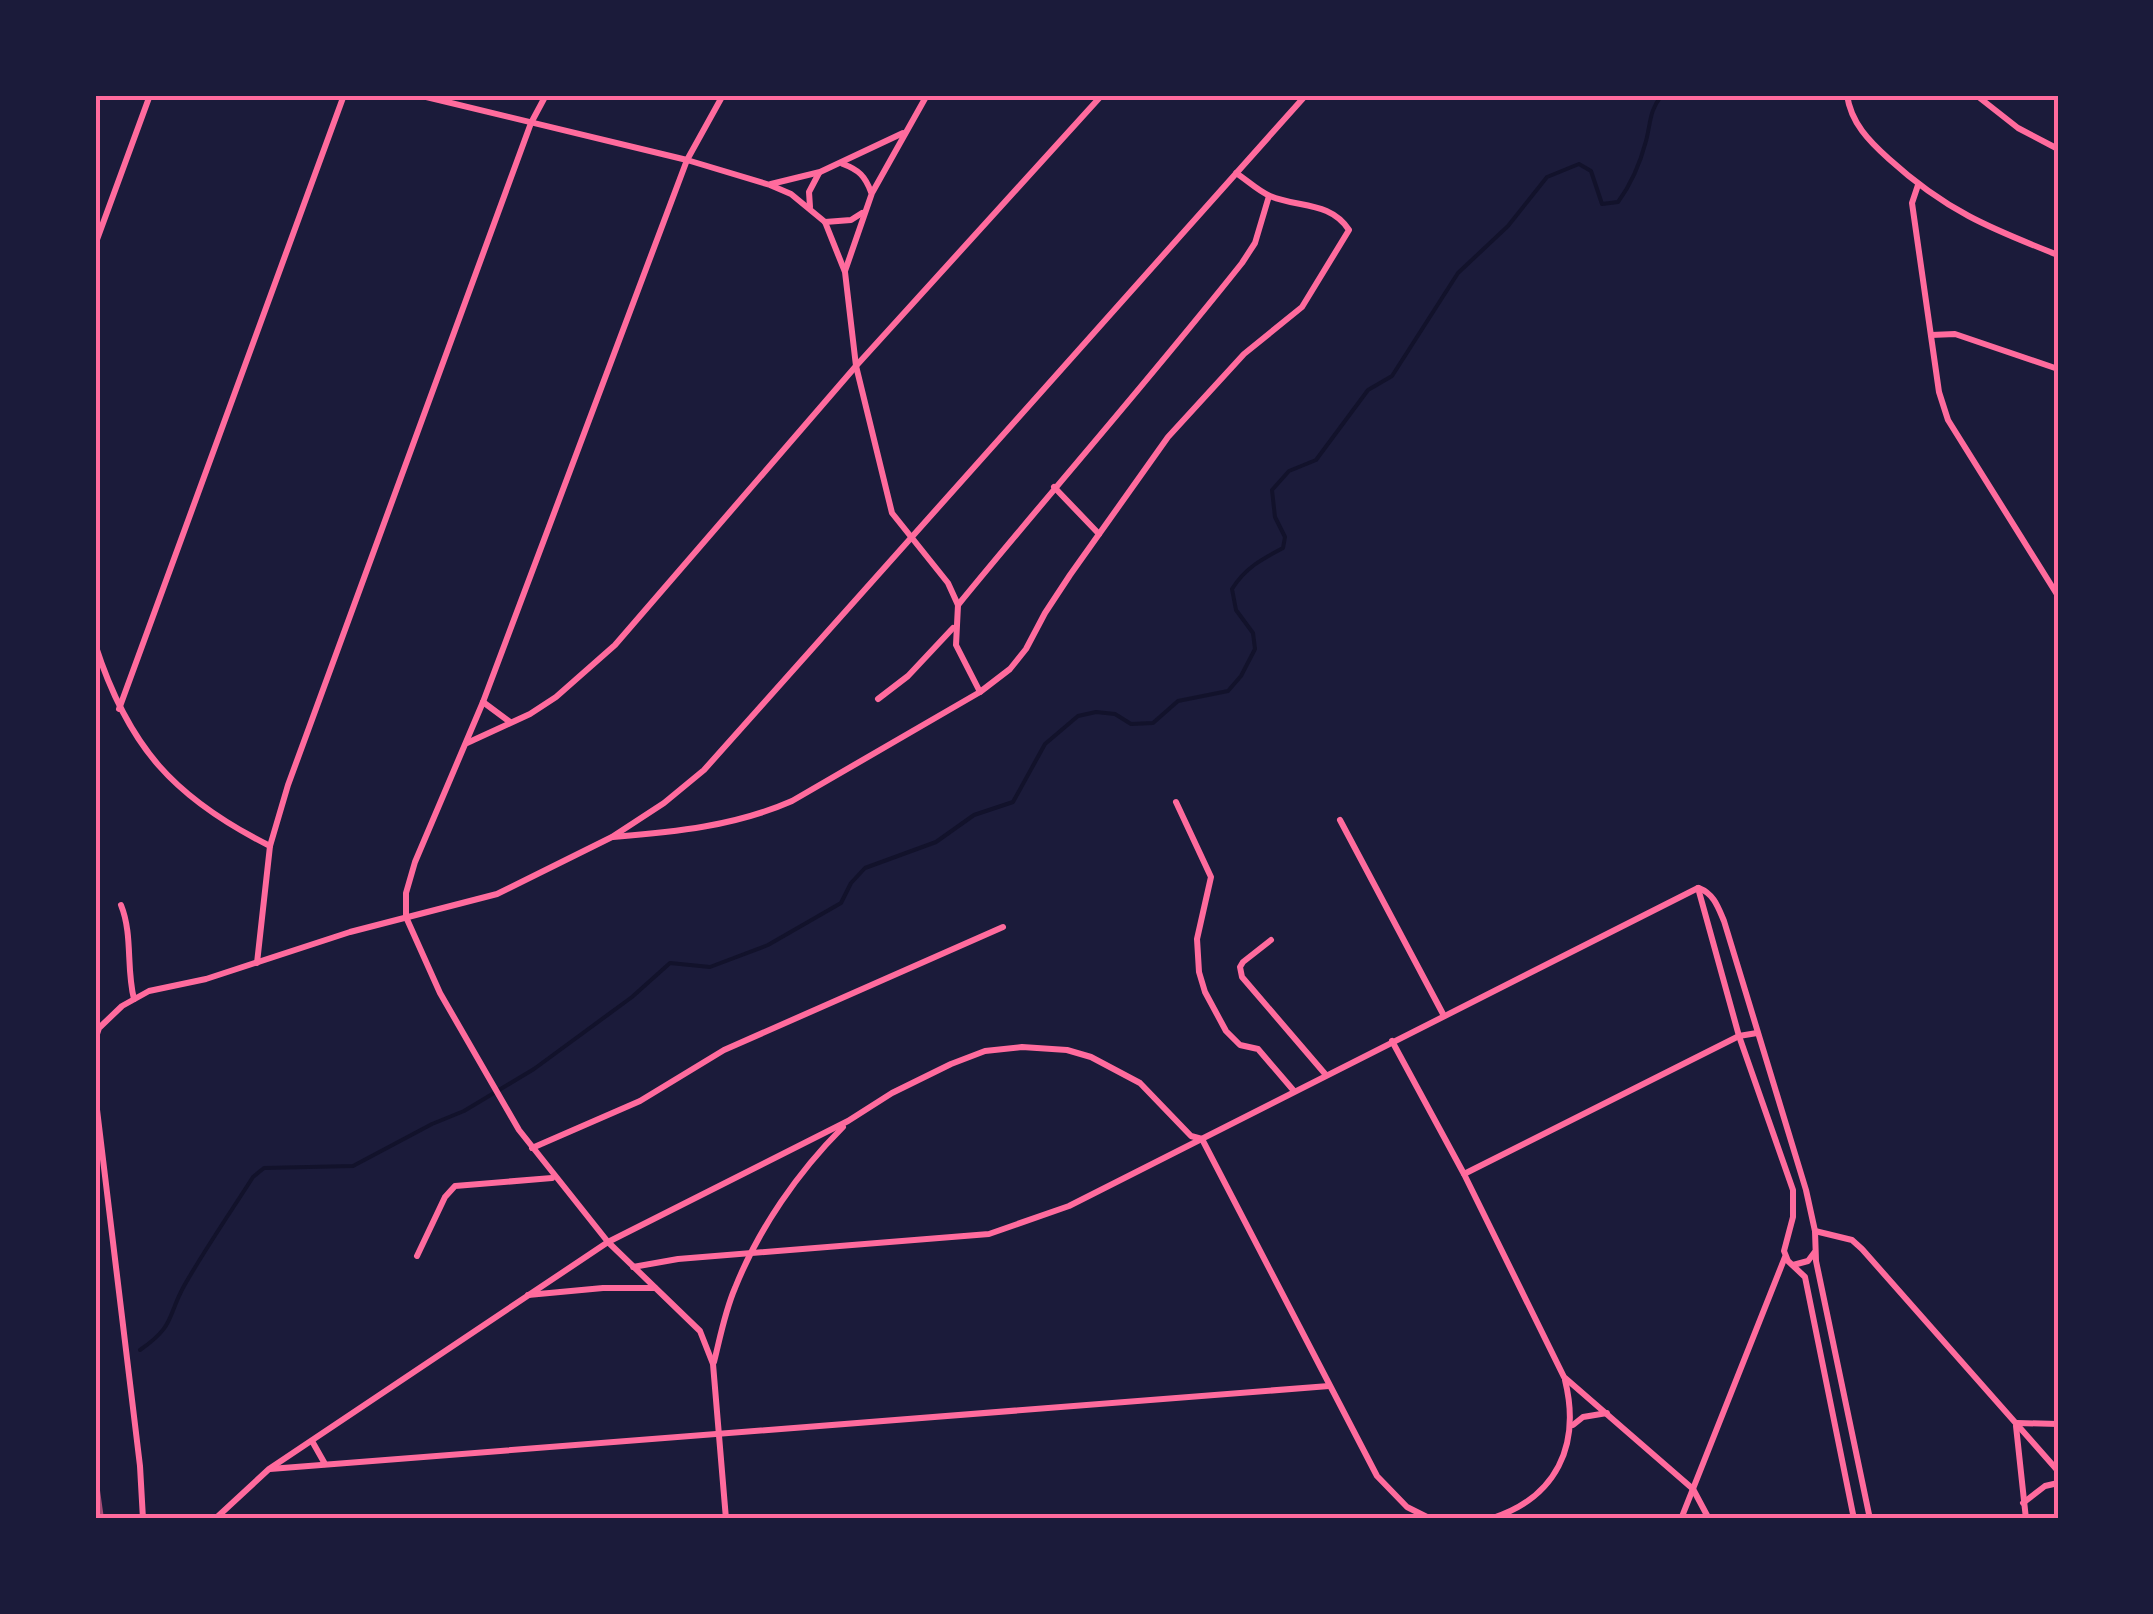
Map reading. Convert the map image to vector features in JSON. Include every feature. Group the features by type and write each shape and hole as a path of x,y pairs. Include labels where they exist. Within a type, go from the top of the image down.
{"street":[{"path":"95,245 150,95"},
{"path":"119,709 344,95"},
{"path":"418,95 688,160 770,184 791,194 826,222 845,272 856,366 892,513 910,540 938,568 958,604"},
{"path":"256,963 270,846 318,701 530,122 546,95"},
{"path":"722,95 688,160 467,744 415,862 406,894 406,917 440,993 488,1081 532,1148 608,1242 700,1331 713,1364 726,1519"},
{"path":"845,272 872,193 927,95"},
{"path":"467,744 556,697 616,644 856,366 1102,95"},
{"path":"95,1040 97,1025 148,991 497,894 612,837 664,803 704,770 1306,95"},
{"path":"1847,95 1853,116 1869,141 1918,185 1964,216 2058,256"},
{"path":"1976,95 2018,128 2058,149"},
{"path":"770,184 820,172 907,132"},
{"path":"841,163 857,169 872,193"},
{"path":"810,207 809,192 820,172"},
{"path":"612,837 712,827 770,811 980,692 1010,668 1168,437 1244,354 1302,307 1348,230 1340,218 1320,208 1269,196 1236,173"},
{"path":"1918,185 1912,203 1940,392 1953,431 2058,596"},
{"path":"980,692 960,658 955,626 958,604 1127,406 1242,263 1254,243 1269,196"},
{"path":"826,222 851,220 864,212"},
{"path":"1931,335 1954,334 2058,369"},
{"path":"1054,487 1099,534"},
{"path":"878,699 908,676 955,626"},
{"path":"95,644 119,709 157,767 226,824 270,846"},
{"path":"483,702 511,723"},
{"path":"1176,802 1211,877 1198,938 1205,992 1226,1031 1240,1045 1258,1049 1294,1091"},
{"path":"1340,820 1443,1014"},
{"path":"1698,888 1739,1036 1792,1190 1794,1208 1783,1246 1792,1266 1805,1277 1854,1519"},
{"path":"633,1267 678,1259 989,1234 1068,1206 1698,888 1708,891 1716,902 1806,1190 1815,1231 1814,1253 1870,1519"},
{"path":"122,905 128,927 128,969 134,999"},
{"path":"532,1148 640,1102 724,1050 1003,926"},
{"path":"1271,940 1242,962 1242,978 1326,1075"},
{"path":"1464,1174 1739,1036 1757,1033"},
{"path":"1392,1041 1464,1174 1564,1377 1572,1426 1561,1463 1549,1484 1528,1502 1490,1519"},
{"path":"215,1519 269,1469 608,1242 848,1121 892,1093 951,1064 985,1051 1037,1048 1091,1056 1126,1074 1166,1108 1191,1136 1202,1139 1328,1386 1383,1484 1407,1508 1431,1519"},
{"path":"95,1093 140,1466 142,1519"},
{"path":"713,1364 735,1288 752,1254 786,1194 812,1158 848,1121"},
{"path":"416,1256 445,1196 456,1186 554,1178"},
{"path":"1815,1231 1852,1240 1862,1249 2058,1471"},
{"path":"1792,1266 1803,1264 1814,1253"},
{"path":"1681,1519 1786,1257"},
{"path":"527,1295 657,1288"},
{"path":"1564,1377 1693,1489 1710,1519"},
{"path":"269,1469 1328,1386"},
{"path":"1572,1426 1583,1417 1608,1412"},
{"path":"2015,1423 2058,1424"},
{"path":"2015,1423 2026,1519"},
{"path":"312,1440 325,1464"},
{"path":"2023,1503 2045,1486 2058,1483"},
{"path":"1407,1508 1408,1519"}],"waterway":[{"path":"140,1350 165,1327 200,1258 253,1177 264,1168 353,1166 464,1111 534,1069 632,997 670,963 710,967 768,945 841,903 851,883 865,868 936,842 974,815 1013,802 1045,744 1078,716 1096,712 1115,714 1131,724 1153,723 1178,701 1228,691 1255,649 1253,633 1236,610 1232,589 1248,570 1283,548 1285,537 1275,517 1272,490 1289,471 1316,460 1368,390 1392,376 1458,273 1508,226 1547,177 1579,164 1591,171 1602,204 1618,202 1638,165 1662,95"}],"railway":[{"path":"95,1469 102,1519"}]}
